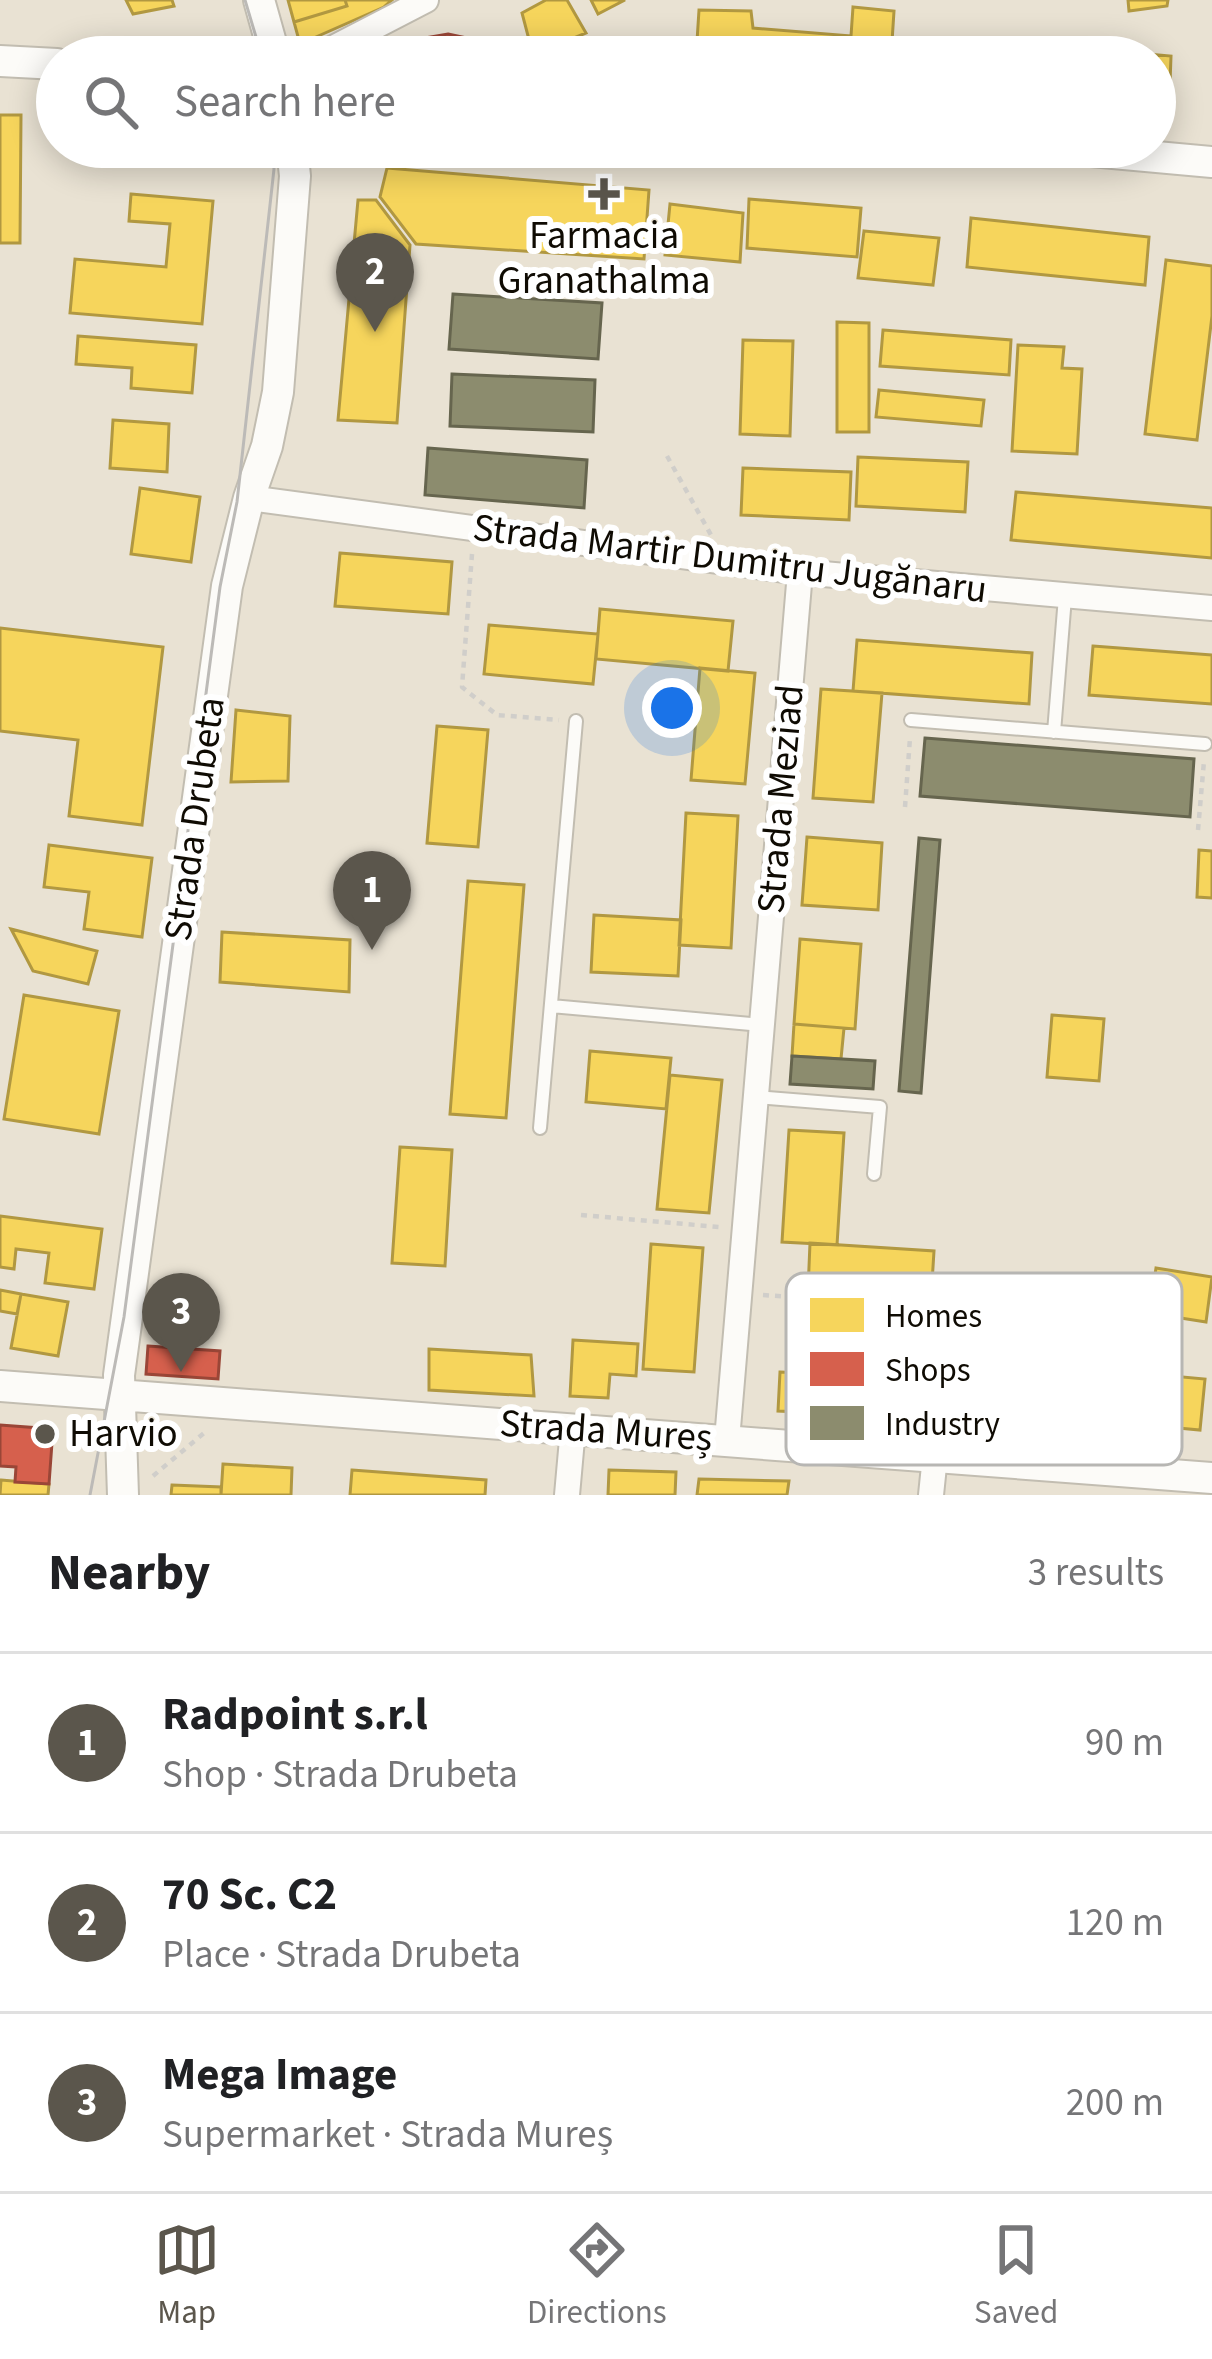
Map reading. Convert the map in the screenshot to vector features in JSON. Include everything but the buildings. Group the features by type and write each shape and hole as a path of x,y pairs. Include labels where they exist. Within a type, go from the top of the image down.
{"street":[{"path":"259,0 268,36"},
{"path":"357,36 426,0"},
{"path":"0,61 36,63"},
{"path":"1176,159 1212,162"},
{"name":"Strada Drubeta","path":"131,1491 119,1375 227,586 278,392 294,168"},
{"name":"Strada Martir Dumitru Jugănaru","path":"249,498 800,572 1212,608"},
{"name":"Strada Meziad","path":"727,1440 800,572"},
{"name":"Strada Mureș","path":"0,1386 786,1445"},
{"path":"567,1495 573,1428"},
{"path":"931,1495 933,1465"},
{"name":"Strada Mureș","path":"1048,1465 1212,1478"}],"lane":[{"path":"1054,732 1065,597"},
{"path":"911,720 1205,744"},
{"path":"540,1128 576,721"},
{"path":"551,1006 762,1025"},
{"path":"756,1097 880,1107 874,1174"}],"path":[{"path":"667,456 726,562"},
{"path":"474,528 462,687 496,715 576,721"},
{"path":"905,807 911,720"},
{"path":"1198,830 1205,744"},
{"path":"581,1214 745,1229"},
{"path":"740,1294 786,1297"},
{"path":"131,1491 211,1426"}],"tram line":[{"path":"245,0 256,36"},
{"path":"90,1495 124,1317 220,587 237,502 274,168"}],"place":[{"name":"Farmacia Granathalma","path":"604,194"},
{"name":"70 Sc. C2","path":"375,332"},
{"name":"Radpoint s.r.l","path":"372,950"},
{"name":"Mega Image","path":"181,1372"},
{"name":"Harvio","path":"45,1434"}]}
